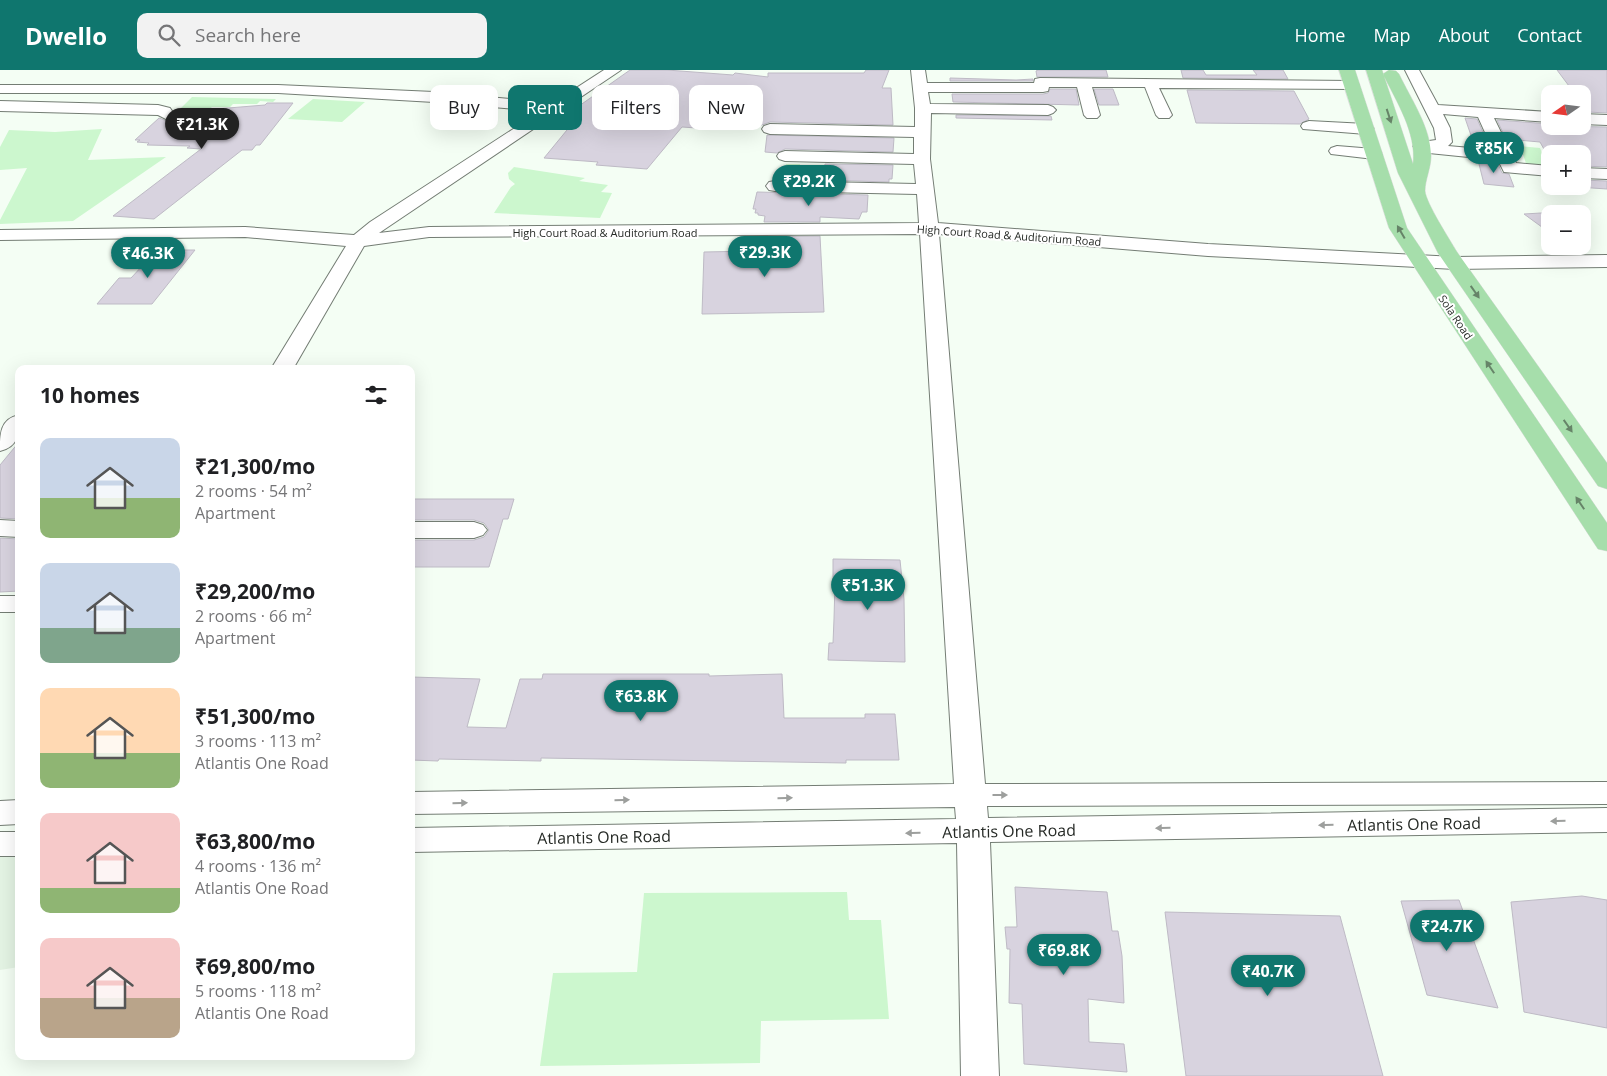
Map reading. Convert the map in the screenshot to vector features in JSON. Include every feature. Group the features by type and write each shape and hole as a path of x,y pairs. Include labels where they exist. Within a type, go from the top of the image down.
{"main road":[{"path":"1374,70 1407,173 1429,220 1455,263 1598,457 1607,482"},
{"path":"1390,70 1416,129 1421,147 1422,158 1416,192"},
{"name":"Sola Road","path":"1349,78 1398,228 1607,543"}],"street":[{"path":"582,91 614,70"},
{"path":"1412,70 1442,128 1444,142 1438,145 1421,147"},
{"path":"770,129 921,99 994,88 1083,83 1111,76 1150,83 1349,78"},
{"path":"1083,83 1092,115"},
{"path":"1150,83 1164,115"},
{"path":"994,88 997,109"},
{"path":"0,89 278,89 434,97 508,104"},
{"path":"921,99 997,109 1048,110"},
{"path":"921,99 922,159 929,228 973,832 980,1076"},
{"path":"0,106 158,110 165,111 166,114"},
{"path":"1432,109 1541,116"},
{"path":"1482,112 1510,168 1541,170"},
{"path":"1591,119 1607,120"},
{"path":"1309,126 1366,129"},
{"path":"284,365 358,241 376,226 523,130"},
{"path":"1421,147 1504,156"},
{"path":"1337,151 1374,154"},
{"path":"785,156 922,159"},
{"path":"1591,173 1607,174"},
{"path":"775,186 925,189"},
{"name":"High Court Road & Auditorium Road","path":"0,234 245,232 358,241 430,232 727,232 929,228 1208,250 1455,263 1607,262"},
{"path":"0,422 15,422"},
{"path":"0,444 15,427"},
{"path":"0,528 15,528"},
{"path":"415,530 474,530"},
{"path":"0,604 15,604"},
{"name":"Atlantis One Road","path":"415,803 970,795 1607,794"},
{"name":"Atlantis One Road","path":"415,840 1607,820"},
{"path":"0,844 15,844"}],"shaded area":[{"path":"15,850 15,968 0,970 0,851"}],"green space":[{"path":"192,97 276,99 273,102 260,101 257,104 233,104 230,107 212,107 207,111 178,111"},
{"path":"313,99 365,102 342,122 288,119"},
{"path":"102,129 88,160 166,157 73,221 0,224 0,220 27,168 0,170 0,147 9,130 55,132"},
{"path":"1520,146 1540,148 1541,167 1527,166"},
{"path":"786,164 800,164 800,168 811,169 809,183 782,183"},
{"path":"514,167 585,178 579,181 608,185 601,192 612,193 600,218 494,213 515,184 509,179 508,173"},
{"path":"847,892 849,920 881,920 889,1019 761,1021 760,1063 540,1066 553,973 637,972 644,893"}],"building":[{"path":"630,70 667,70 733,75 735,73 768,77 768,73 864,73 866,70 889,70 882,88 891,88 893,125 770,122 763,125 763,85 689,85 689,127 682,127 647,169 596,165 598,162 544,158 567,130 582,130 582,104 592,97 592,130 679,130 679,85 609,85"},
{"path":"1106,70 1108,77 1037,77 1036,71"},
{"path":"1181,70 1203,70 1206,75 1257,75 1253,70 1283,70 1288,79 1183,78"},
{"path":"1557,70 1607,70 1607,113 1591,112 1591,85 1568,85"},
{"path":"950,78 1033,79 1033,81 950,81"},
{"path":"1050,89 1076,89 1079,105 953,102 952,94 1043,94 1048,93"},
{"path":"1094,89 1113,89 1119,105 1099,105"},
{"path":"1187,90 1294,91 1309,119 1300,124 1196,123"},
{"path":"267,103 293,103 260,145 256,145 252,150 242,150 154,219 113,216 201,149 187,148 190,146 147,145 149,143 137,142 140,140 135,140 159,118 167,121 176,115 212,113 216,109 265,105"},
{"path":"956,115 1051,116 1052,120 956,118"},
{"path":"1465,118 1477,119 1490,148 1475,147"},
{"path":"1497,120 1541,123 1541,135 1591,135 1591,127 1607,127 1607,167 1591,166 1591,145 1542,145 1540,142 1506,139"},
{"path":"767,135 894,138 893,152 785,149 777,153 765,152"},
{"path":"1478,160 1497,162 1502,173 1509,174 1514,187 1484,184"},
{"path":"825,164 893,165 892,179 889,179 889,182 823,180"},
{"path":"1591,180 1607,181 1607,189 1591,188"},
{"path":"757,192 868,195 867,212 862,212 859,219 820,217 820,222 764,222 765,216 758,215 758,213 755,213 756,209 753,209"},
{"path":"1541,213 1541,226 1524,214"},
{"path":"820,236 824,312 702,314 704,252 753,251 753,249 759,249 761,237"},
{"path":"157,250 195,250 152,304 97,304 119,278 131,278"},
{"path":"15,447 15,519 0,518 0,465"},
{"path":"415,499 514,499 508,519 503,519 489,567 415,567 415,540 474,540 484,537 489,530 484,523 474,520 415,520"},
{"path":"0,538 15,539 15,591 0,592"},
{"path":"833,559 900,560 904,599 905,662 828,660 829,643 833,643 835,583 833,583"},
{"path":"543,674 709,674 709,676 782,674 784,718 865,718 865,714 895,714 899,760 846,760 846,763 541,758 541,761 415,760 415,677 480,679 467,727 506,728 520,679 542,679"},
{"path":"1015,887 1107,892 1112,931 1118,931 1122,956 1124,1003 1088,999 1089,1042 1124,1044 1127,1072 1024,1064 1022,1004 1009,1003 1010,949 1007,949 1005,927 1017,927"},
{"path":"1582,896 1607,900 1607,1028 1524,1012 1511,902"},
{"path":"1459,900 1498,1008 1427,995 1401,901"},
{"path":"1165,912 1340,916 1383,1076 1186,1076"}]}
